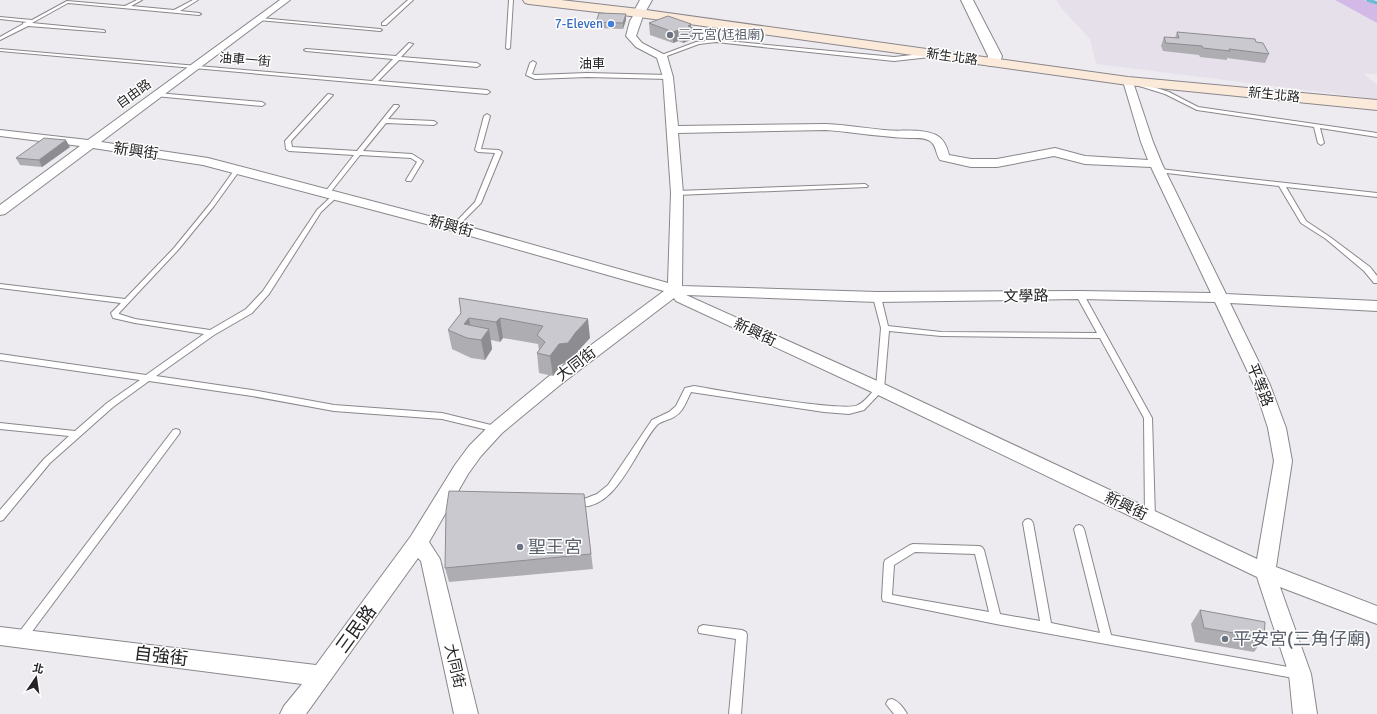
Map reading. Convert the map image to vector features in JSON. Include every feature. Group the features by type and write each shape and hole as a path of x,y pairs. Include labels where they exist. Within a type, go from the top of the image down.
{"main road":[{"name":"新生北路","path":"529,0 643,7 932,54 994,60"},
{"name":"新生北路","path":"580,0 643,7 994,60 1127,77 1377,105"},
{"name":"新生北路","path":"1127,77 1377,98"}],"street":[{"name":"自由路","path":"0,211 286,0"},
{"path":"968,0 994,60"},
{"path":"643,7 635,21 631,36 639,45 662,56 668,77 677,193 675,290"},
{"name":"平等路","path":"1127,77 1147,142 1158,168 1262,385 1277,428 1283,461 1265,572 1300,674 1305,714"},
{"path":"671,130 791,127 846,128 885,134 923,135 933,138 940,144 944,157 971,163 1016,160 1055,152 1085,160 1158,168"},
{"name":"新興街","path":"0,133 90,144 204,161 454,227 675,290 681,298 880,390 1265,572 1377,615"},
{"name":"文學路","path":"675,290 877,297 1080,295 1221,298 1377,306"},
{"name":"大同街","path":"466,714 430,559 418,542 449,499 461,470 496,429 554,381 675,290"},
{"name":"三民路","path":"292,714 418,542"},
{"name":"自強街","path":"10,637 321,676"}],"lane":[{"path":"126,7 140,0"},
{"path":"175,12 196,0"},
{"path":"384,24 411,0"},
{"path":"508,48 511,0"},
{"path":"0,39 67,2 199,14"},
{"path":"0,18 32,21"},
{"path":"260,19 380,30"},
{"path":"25,24 103,32"},
{"path":"662,56 698,43 716,41 894,59 932,54"},
{"path":"374,82 411,44"},
{"name":"油車一街","path":"0,50 487,92"},
{"path":"306,50 477,65"},
{"name":"油車","path":"533,64 529,75 535,77 587,75 668,77"},
{"path":"1127,77 1168,93 1197,108 1377,135"},
{"path":"157,95 262,104"},
{"path":"330,95 288,141 289,149 412,156 420,161 409,180"},
{"path":"0,517 47,461 110,405 150,378 211,333 249,310 266,292 357,154 396,106"},
{"path":"454,227 478,203 499,152 478,150 487,116"},
{"path":"384,121 434,123"},
{"path":"1318,127 1320,143"},
{"path":"1158,168 1282,185 1377,195"},
{"path":"211,333 116,316 115,313 176,249 237,170"},
{"path":"1282,185 1303,222 1328,238 1367,269 1377,281"},
{"path":"677,193 865,186"},
{"path":"0,286 126,301"},
{"path":"1080,295 1148,418 1150,517"},
{"path":"562,502 586,503 600,497 611,488 655,422 672,414 679,408 688,390 694,389 824,409 849,411 861,408 880,390 885,328 877,297"},
{"path":"885,328 941,334 1103,336"},
{"path":"0,357 252,393 334,408 442,416 496,429"},
{"path":"0,426 77,434"},
{"path":"10,637 176,432"},
{"path":"1028,523 1046,628"},
{"path":"1078,529 1107,639"},
{"path":"996,618 979,550 913,548 889,563 887,598 1300,674"},
{"path":"703,630 742,635 734,714"},
{"path":"892,704 901,714"}],"shaded area":[{"path":"1056,0 1335,0 1377,23 1377,74 1364,74 1377,85 1377,99 1096,64 1090,39 1062,9"},
{"path":"1335,0 1364,0 1377,5 1377,23"}],"building":[{"path":"599,13 626,14 623,23 596,22"},
{"path":"668,16 691,24 688,26 693,28 683,32 678,30 673,32 649,23"},
{"path":"1177,32 1255,39 1256,42 1263,43 1269,54 1166,43 1164,37 1179,38"},
{"path":"44,138 66,140 39,160 16,158"},
{"path":"459,298 588,319 568,343 559,344 550,356 537,353 545,342 537,335 543,326 500,318 496,322 469,318 464,324 489,329 481,340 467,338 448,330 461,313"},
{"name":"聖王宮","path":"449,491 584,494 591,554 445,568 446,511"},
{"path":"1200,610 1265,622 1264,638 1204,628"}],"waterway":[{"path":"1368,0 1377,3"}],"place":[{"name":"7-Eleven","path":"611,24"},
{"name":"三元宮(尪祖廟)","path":"670,35"},
{"name":"聖王宮","path":"520,547"},
{"name":"平安宮(三角仔廟)","path":"1225,639"}]}
